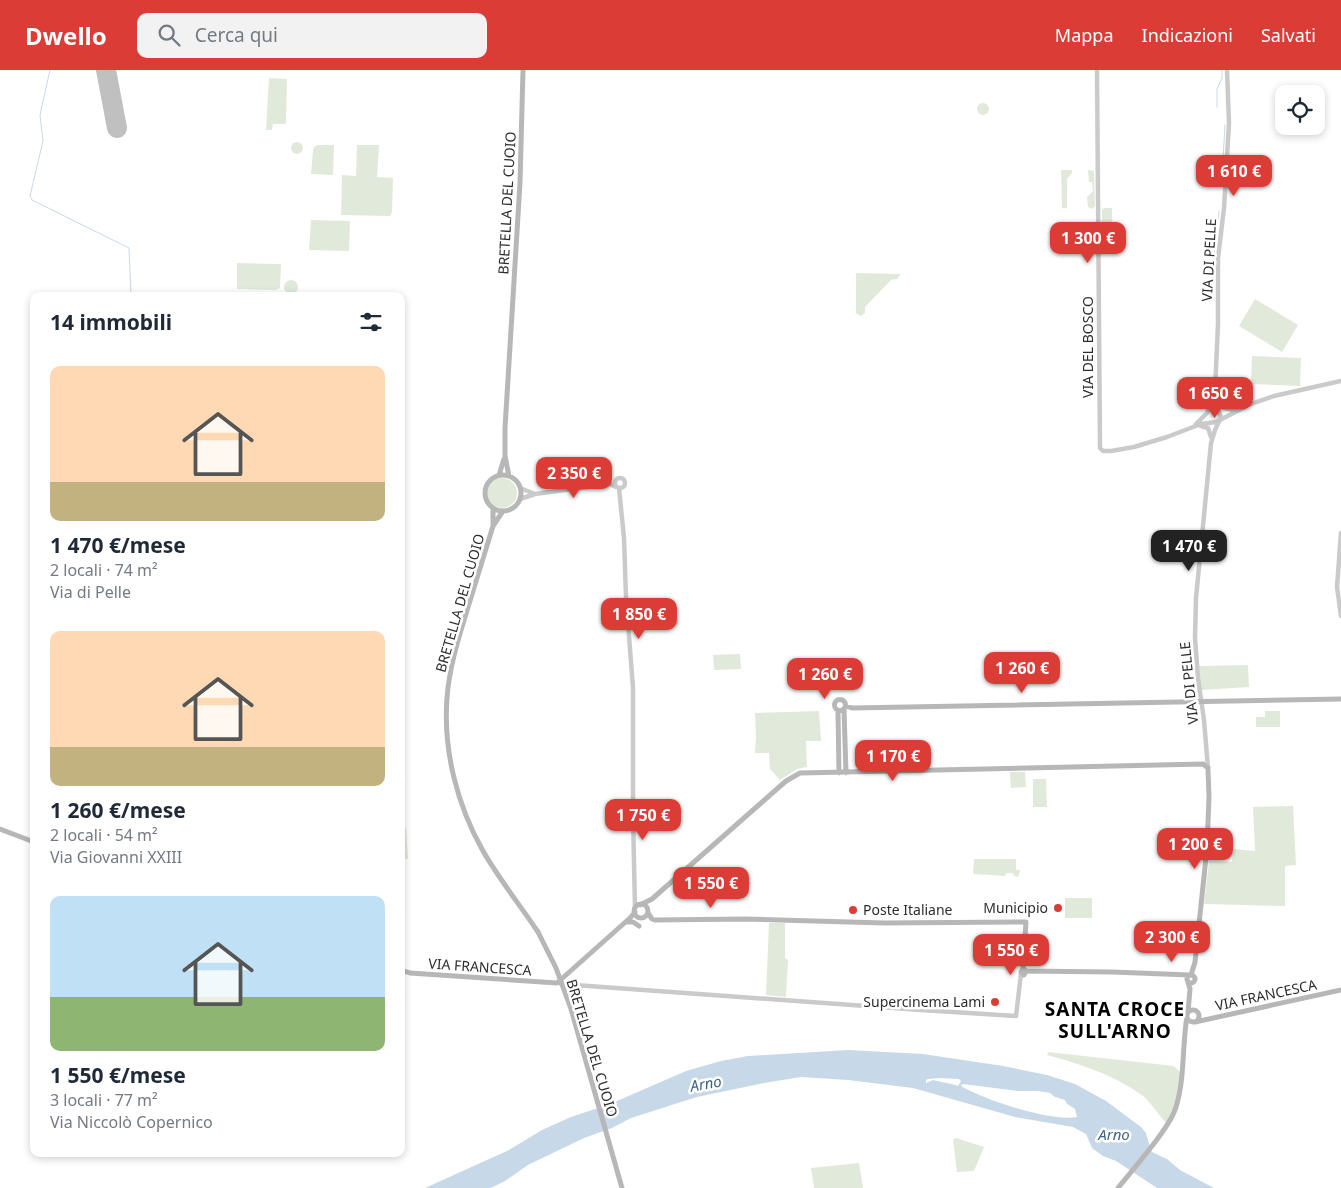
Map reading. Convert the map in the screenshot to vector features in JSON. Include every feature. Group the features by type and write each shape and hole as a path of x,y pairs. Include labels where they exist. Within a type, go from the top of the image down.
{"main road":[{"name":"BRETELLA DEL CUOIO","path":"508,476 505,456 520,183 523,70"},
{"name":"BRETELLA DEL CUOIO","path":"505,456 499,475 490,480 484,491 486,500 493,508 493,526 452,663 447,697 448,740 453,776 472,829 496,873 538,932 556,968 571,1009 622,1188"},
{"path":"499,475 508,476 516,481 520,488 520,499"},
{"name":"BRETELLA DEL CUOIO","path":"493,526 503,511 514,507 520,499"},
{"path":"493,508 503,511"},
{"path":"842,773 842,709 1341,699"},
{"path":"557,983 730,829 790,778 800,774 1203,764 1208,769"},
{"name":"VIA DI PELLE","path":"1191,975 1194,964 1207,848 1208,769"},
{"path":"0,829 30,840"},
{"path":"634,914 643,918 648,911 652,899"},
{"path":"638,926 633,922 634,914 645,905 652,919 655,920 1026,922 1023,971 1191,975 1196,978 1191,982 1190,987 1188,1020 1194,1022 1199,1016 1191,1002 1191,982"},
{"name":"VIA FRANCESCA","path":"405,971 557,983"},
{"name":"VIA FRANCESCA","path":"1185,1025 1187,1023 1341,990"},
{"path":"1118,1188 1173,1115 1177,1103 1185,1025 1188,1014 1192,1010 1196,1011"}],"street":[{"name":"VIA DEL BOSCO","path":"1097,70 1099,444 1105,452 1122,450 1167,438 1190,428"},
{"name":"VIA DI PELLE","path":"1208,769 1195,645 1196,598 1212,443 1215,430 1220,421 1220,415 1215,403 1215,391 1218,258 1224,208 1229,122 1227,70"},
{"path":"1215,391 1218,402 1224,408 1234,410 1274,396 1341,381"},
{"name":"VIA DI PELLE","path":"1190,428 1204,417 1212,402 1215,391"},
{"path":"1190,428 1220,421 1245,407"},
{"path":"1190,428 1207,427 1211,434 1212,443"},
{"path":"520,499 535,494 610,484 620,478 624,480 624,485 620,489"},
{"path":"616,480 615,484 620,489 633,688 633,816 636,896 634,914"},
{"path":"610,484 620,489"},
{"path":"520,488 535,494"},
{"path":"1341,533 1337,587 1341,616"},
{"path":"557,983 1016,1016 1023,971"}],"green space":[{"path":"269,78 287,79 286,122 285,124 273,124 272,130 266,130"},
{"path":"985,103 988,104 988,114 981,115 978,114 977,107 978,104"},
{"path":"295,142 299,142 303,148 299,154 295,154 291,150 291,146"},
{"path":"318,145 334,145 333,175 311,174 313,150"},
{"path":"357,145 379,145 377,177 393,178 392,212 390,216 341,215 342,175 356,176"},
{"path":"1061,170 1072,170 1067,179 1067,208 1062,208"},
{"path":"1088,170 1094,171 1095,205 1093,209 1088,207 1087,197 1093,191 1092,182 1089,182"},
{"path":"1104,208 1112,208 1112,225 1102,225 1102,210"},
{"path":"311,220 350,221 349,251 309,250"},
{"path":"237,263 281,264 280,288 275,290 237,289"},
{"path":"856,273 901,274 897,279 891,280 865,307 865,313 861,316 856,313"},
{"path":"291,280 297,284 296,292 286,292 284,287 286,282"},
{"path":"1255,299 1298,325 1282,352 1239,326"},
{"path":"1252,356 1301,358 1300,386 1251,384"},
{"path":"502,478 513,482 517,493 513,504 502,508 491,504 487,493 491,482"},
{"path":"740,654 741,669 714,670 713,655"},
{"path":"1248,665 1249,687 1201,690 1199,666"},
{"path":"819,711 821,741 806,741 807,767 797,769 780,780 770,769 769,753 755,753 755,713"},
{"path":"1265,711 1280,711 1280,727 1256,727 1256,717 1265,717"},
{"path":"1010,772 1025,772 1026,787 1011,788"},
{"path":"1033,779 1046,779 1047,807 1033,807"},
{"path":"1293,806 1296,865 1285,866 1285,906 1204,904 1209,861 1232,862 1234,849 1255,851 1253,807"},
{"path":"405,827 406,827 408,859 405,859"},
{"path":"974,859 1016,859 1016,870 1020,870 1018,877 1014,876 1013,873 1006,873 1005,876 973,874"},
{"path":"1065,898 1092,898 1092,918 1065,918"},
{"path":"769,923 785,923 785,958 788,960 786,997 766,995"},
{"path":"1048,1052 1174,1066 1181,1073 1175,1107 1166,1123 1143,1096 1121,1082 1097,1071 1047,1055"},
{"path":"956,1138 984,1147 974,1171 957,1172 953,1140"},
{"path":"859,1163 863,1188 814,1188 811,1168"}],"water":[{"name":"Arno","path":"848,1050 923,1054 1003,1066 1047,1075 1075,1084 1106,1101 1141,1127 1146,1133 1151,1151 1167,1159 1180,1170 1214,1188 1157,1188 1116,1161 1103,1156 1092,1148 1086,1134 1073,1127 1015,1117 913,1088 848,1080 801,1077 697,1097 631,1118 528,1165 491,1188 425,1188 507,1151 542,1130 571,1117 610,1104 686,1071 748,1056","holes":["928,1079 959,1079 961,1081 958,1086 933,1080 926,1083","963,1084 1050,1093 1055,1097 1065,1100 1067,1104 1075,1109 1077,1117 1065,1118 1018,1109 972,1092 961,1086"]}],"waterway":[{"path":"50,70 40,115 43,141 30,196 32,200 129,248 131,292"},
{"path":"1217,107 1217,89 1222,78 1222,70"},
{"path":"1222,178 1225,125"},
{"path":"1214,256 1219,211"}],"runway":[{"path":"106,70 117,128"}],"place":[{"name":"Municipio","path":"1058,908"},
{"name":"Poste Italiane","path":"853,910"},
{"name":"Supercinema Lami","path":"995,1002"}],"district":[{"name":"SANTA CROCE SULL'ARNO","path":"1115,1020"}]}
